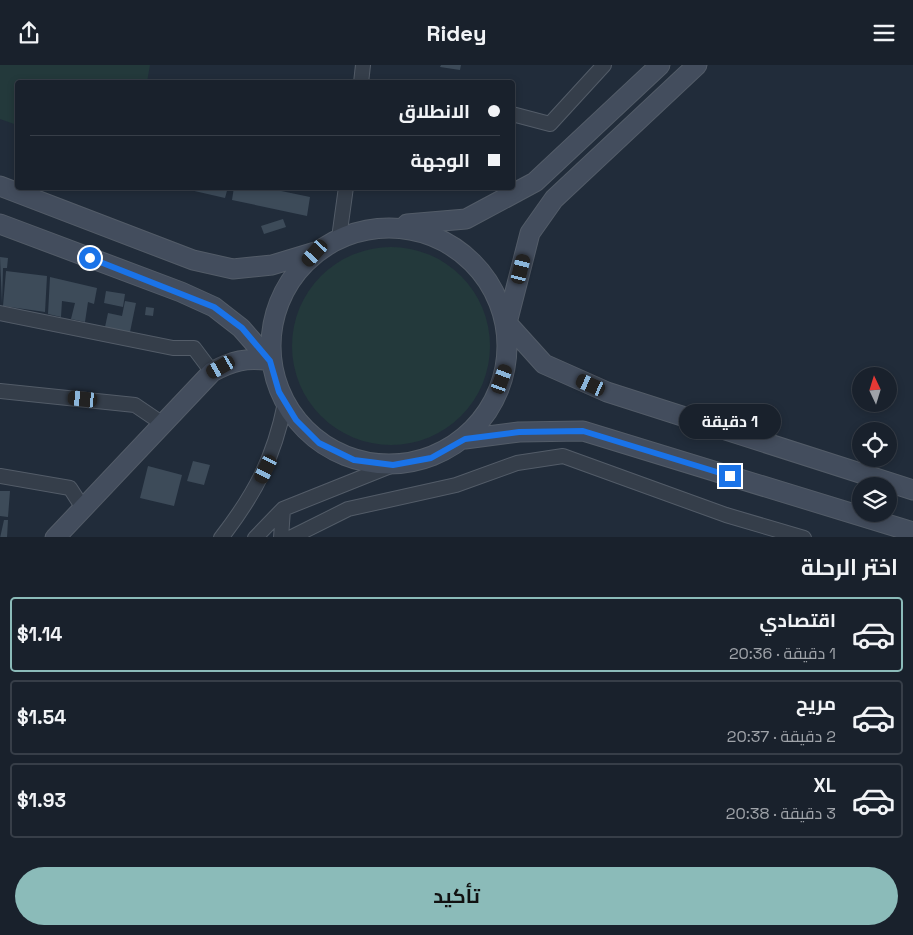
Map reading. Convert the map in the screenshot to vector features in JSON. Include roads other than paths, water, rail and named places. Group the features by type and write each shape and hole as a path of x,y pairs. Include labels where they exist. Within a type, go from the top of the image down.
{"main road":[{"path":"660,65 535,181 466,219 373,228 338,238 315,253 288,283 272,320 270,361 279,392 285,403 296,420 319,443 354,460 393,465 431,458 465,439 493,406 507,366 507,323 530,233 554,199 698,65"},
{"path":"0,186 193,260 233,269 272,265 315,253"},
{"path":"0,223 181,292 214,307 242,328 270,361"},
{"path":"373,228 418,230 459,249 490,281 507,323 544,364 607,392 913,490"},
{"path":"55,537 212,373 230,362 251,358 270,361"},
{"path":"465,439 519,432 583,431 913,532"}],"street":[{"path":"360,80 363,65"},
{"path":"515,115 550,124 604,65"},
{"path":"338,238 346,190"},
{"path":"0,313 173,348 194,348 212,373"},
{"path":"0,391 135,405 162,424"},
{"path":"221,537 246,505 266,469 274,447 285,403"},
{"path":"290,537 348,509 456,485 517,463 563,455 726,515 804,537"},
{"path":"255,537 283,509 393,465"},
{"path":"0,476 70,488 83,508"},
{"path":"281,537 283,509"}]}
